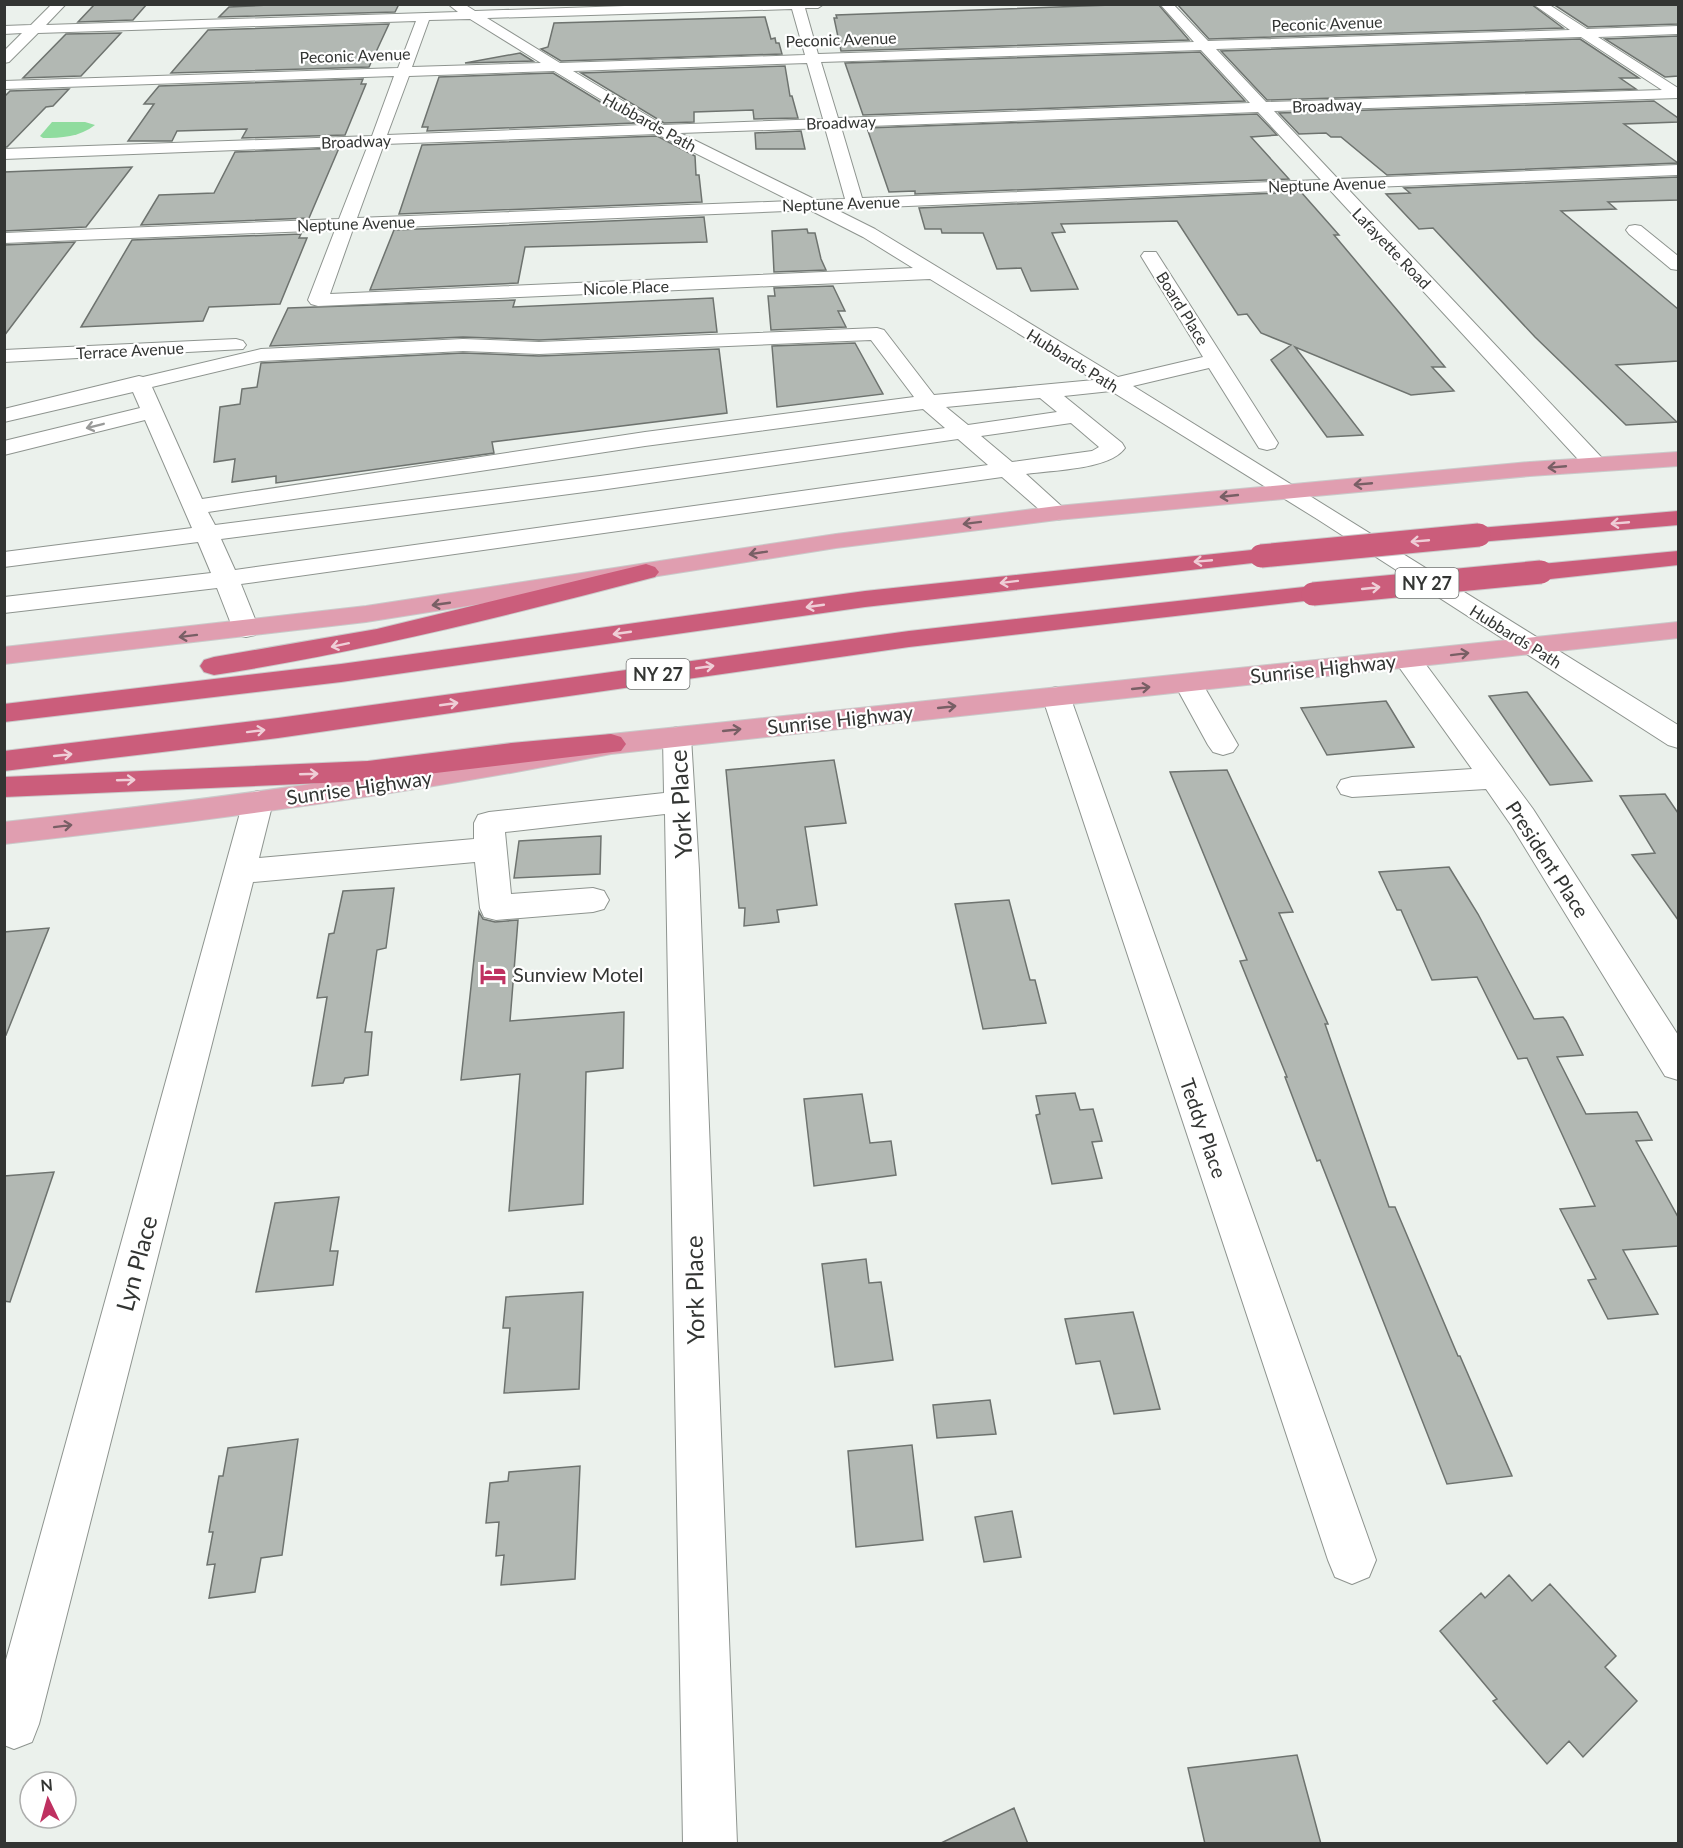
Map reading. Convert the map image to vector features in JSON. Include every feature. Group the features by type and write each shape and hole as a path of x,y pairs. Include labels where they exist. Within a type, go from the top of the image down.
{"highway":[{"name":"NY 27","path":"4,712 341,673 865,599 1261,556 1678,518"},
{"name":"NY 27","path":"4,761 278,728 909,639 1313,594 1678,558"},
{"path":"4,700 117,678 243,662 314,650 502,609 646,572"},
{"path":"4,787 368,771 511,753 611,744"}],"main road":[{"path":"4,656 246,629 447,603 836,541 1057,513 1595,464 1678,459"},
{"name":"Sunrise Highway","path":"4,833 258,802 514,764 611,744 1678,630"}],"street":[{"path":"4,59 60,4"},
{"name":"Hubbards Path","path":"454,4 659,129 869,233 1287,491 1678,738"},
{"path":"4,30 818,4"},
{"name":"Lafayette Road","path":"1166,4 1330,183 1595,464"},
{"path":"1539,4 1678,94"},
{"path":"797,5 855,203"},
{"path":"348,223 424,16"},
{"name":"Peconic Avenue","path":"4,86 812,57 1678,30"},
{"name":"Broadway","path":"4,154 831,122 1678,94"},
{"name":"Neptune Avenue","path":"4,238 1678,170"},
{"name":"Nicole Place","path":"348,223 318,300 934,273"},
{"path":"1635,230 1678,265"},
{"name":"Board Place","path":"1150,256 1267,443"},
{"path":"4,416 139,382 272,355 463,345 539,348 877,334 928,402 1057,513"},
{"name":"Terrace Avenue","path":"4,356 256,344"},
{"name":"Board Place","path":"194,507 510,459 928,402 1113,385 1215,360"},
{"path":"139,382 246,629"},
{"path":"4,605 226,579 1007,470 1098,457 1114,448 1046,392"},
{"path":"4,448 152,412"},
{"path":"4,560 516,494 1076,416"},
{"path":"510,459 524,537"},
{"name":"President Place","path":"1408,660 1522,817 1678,1065"},
{"path":"1188,683 1223,745"},
{"name":"Teddy Place","path":"1056,696 1352,1560"},
{"name":"York Place","path":"677,736 710,1844"},
{"path":"1352,787 1495,778"},
{"name":"Lyn Place","path":"14,1724 258,802"},
{"path":"593,900 496,908 489,823 680,802"},
{"path":"240,871 490,849"}],"shaded area":[{"path":"52,122 85,122 95,125 70,136 43,138 40,136"}],"building":[{"path":"147,4 133,20 78,22 94,5"},
{"path":"289,4 399,4 395,12 219,17 229,7"},
{"path":"1158,4 1189,40 841,51 834,18 837,18 836,15"},
{"path":"1177,4 1531,4 1563,28 1209,39"},
{"path":"1553,4 1678,4 1678,24 1588,27"},
{"path":"765,17 771,39 775,38 776,43 779,43 782,54 561,61 541,49 548,47 554,23"},
{"path":"389,24 369,67 171,73 208,30"},
{"path":"121,33 81,76 23,78 66,34"},
{"path":"1678,36 1678,76 1665,77 1605,39"},
{"path":"1580,39 1639,78 1620,78 1636,89 1267,100 1221,51"},
{"path":"1200,52 1245,101 863,115 845,63"},
{"path":"520,53 533,61 465,63"},
{"path":"785,66 790,96 792,96 798,118 754,119 753,110 694,112 694,122 664,123 581,73"},
{"path":"553,73 635,123 427,131 428,127 422,127 439,77"},
{"path":"363,79 361,84 366,84 345,135 242,138 247,129 177,131 172,141 128,141 154,104 144,104 159,86"},
{"path":"69,89 53,106 46,107 7,147 4,147 4,97 10,91"},
{"path":"1654,101 1678,118 1678,122 1624,124 1678,163 1387,175 1341,137 1331,137 1326,133 1299,134 1279,113"},
{"path":"1257,114 1277,135 1251,137 1289,179 915,194 915,191 889,192 867,128"},
{"path":"801,131 805,149 756,149 755,133"},
{"path":"657,136 695,156 696,175 699,175 702,202 399,214 422,145"},
{"path":"339,148 309,218 141,225 159,195 214,193 235,152"},
{"path":"132,167 86,227 4,231 4,172"},
{"path":"1678,177 1678,200 1608,202 1616,209 1561,211 1678,309 1678,361 1616,365 1677,422 1626,425 1535,337 1433,228 1419,229 1386,194 1410,193 1404,188"},
{"path":"1301,192 1339,235 1334,235 1445,367 1432,367 1454,391 1411,395 1295,347 1363,435 1327,437 1271,360 1291,345 1261,333 1247,314 1238,315 1177,221 1061,224 1065,232 1052,233 1078,289 1031,291 1021,268 997,269 983,233 942,233 941,229 925,229 919,208"},
{"path":"704,217 707,242 525,247 518,283 370,290 394,230"},
{"path":"807,229 808,233 815,233 826,270 774,272 772,231"},
{"path":"301,234 299,238 307,238 280,304 209,307 203,321 81,327 132,240"},
{"path":"75,242 4,336 4,245"},
{"path":"833,286 845,311 838,311 846,327 771,330 768,296 775,296 774,288"},
{"path":"713,298 717,332 539,340 463,337 270,346 288,308 515,300 513,307"},
{"path":"855,343 883,394 777,407 772,346"},
{"path":"719,349 727,413 492,442 494,453 276,483 276,476 232,482 235,459 214,462 220,407 240,404 242,389 257,387 261,363 463,353 539,356"},
{"path":"1527,692 1592,781 1550,785 1489,696"},
{"path":"1386,701 1414,747 1327,755 1301,708"},
{"path":"834,760 846,823 805,827 817,905 777,910 779,922 744,926 745,908 739,908 726,770"},
{"path":"1227,770 1293,912 1279,913 1328,1024 1325,1024 1389,1207 1395,1207 1512,1476 1447,1484 1320,1160 1317,1161 1285,1077 1287,1077 1240,961 1247,960 1170,772"},
{"path":"1665,794 1678,813 1678,920 1632,855 1655,853 1620,796"},
{"path":"601,836 600,874 514,878 519,841"},
{"path":"1449,867 1478,914 1534,1019 1563,1017 1566,1021 1583,1055 1557,1057 1586,1114 1637,1112 1652,1140 1636,1141 1678,1217 1678,1246 1623,1250 1658,1314 1608,1319 1588,1280 1596,1279 1560,1209 1595,1206 1527,1058 1518,1059 1477,977 1432,980 1401,910 1397,910 1379,872"},
{"path":"394,888 386,948 377,950 365,1032 372,1032 368,1075 345,1078 343,1083 312,1086 327,997 317,998 329,934 334,933 343,891"},
{"path":"1009,900 1030,980 1035,980 1046,1023 983,1029 955,904"},
{"path":"479,912 483,919 495,922 518,920 510,1021 624,1012 623,1068 586,1072 583,1204 509,1211 520,1074 461,1080"},
{"path":"49,928 6,1035 4,1034 4,932"},
{"path":"1075,1093 1080,1110 1093,1109 1102,1141 1092,1142 1102,1178 1052,1184 1036,1115 1040,1114 1036,1096"},
{"path":"862,1094 870,1143 891,1141 896,1175 814,1186 804,1099"},
{"path":"54,1172 10,1302 4,1301 4,1176"},
{"path":"339,1197 330,1251 338,1251 333,1285 256,1292 275,1203"},
{"path":"866,1259 869,1283 881,1282 893,1360 835,1367 822,1264"},
{"path":"583,1292 579,1389 504,1393 510,1328 503,1328 506,1297"},
{"path":"1133,1312 1160,1409 1114,1414 1100,1361 1076,1364 1065,1319"},
{"path":"990,1400 996,1434 937,1438 933,1405"},
{"path":"298,1439 282,1555 261,1558 255,1592 209,1598 215,1564 207,1565 213,1532 209,1532 219,1476 223,1476 228,1448"},
{"path":"912,1445 923,1540 856,1547 848,1451"},
{"path":"580,1466 575,1579 501,1585 504,1555 496,1556 499,1522 486,1523 490,1483 508,1481 509,1472"},
{"path":"1012,1511 1021,1557 984,1562 975,1517"},
{"path":"1509,1575 1532,1601 1550,1584 1616,1656 1605,1667 1637,1701 1583,1757 1569,1741 1547,1764 1493,1701 1497,1699 1440,1631 1481,1593 1485,1598"},
{"path":"1297,1755 1321,1844 1205,1844 1188,1768"},
{"path":"1014,1808 1028,1844 939,1844"}],"place":[{"name":"Sunview Motel","path":"493,974"}]}
